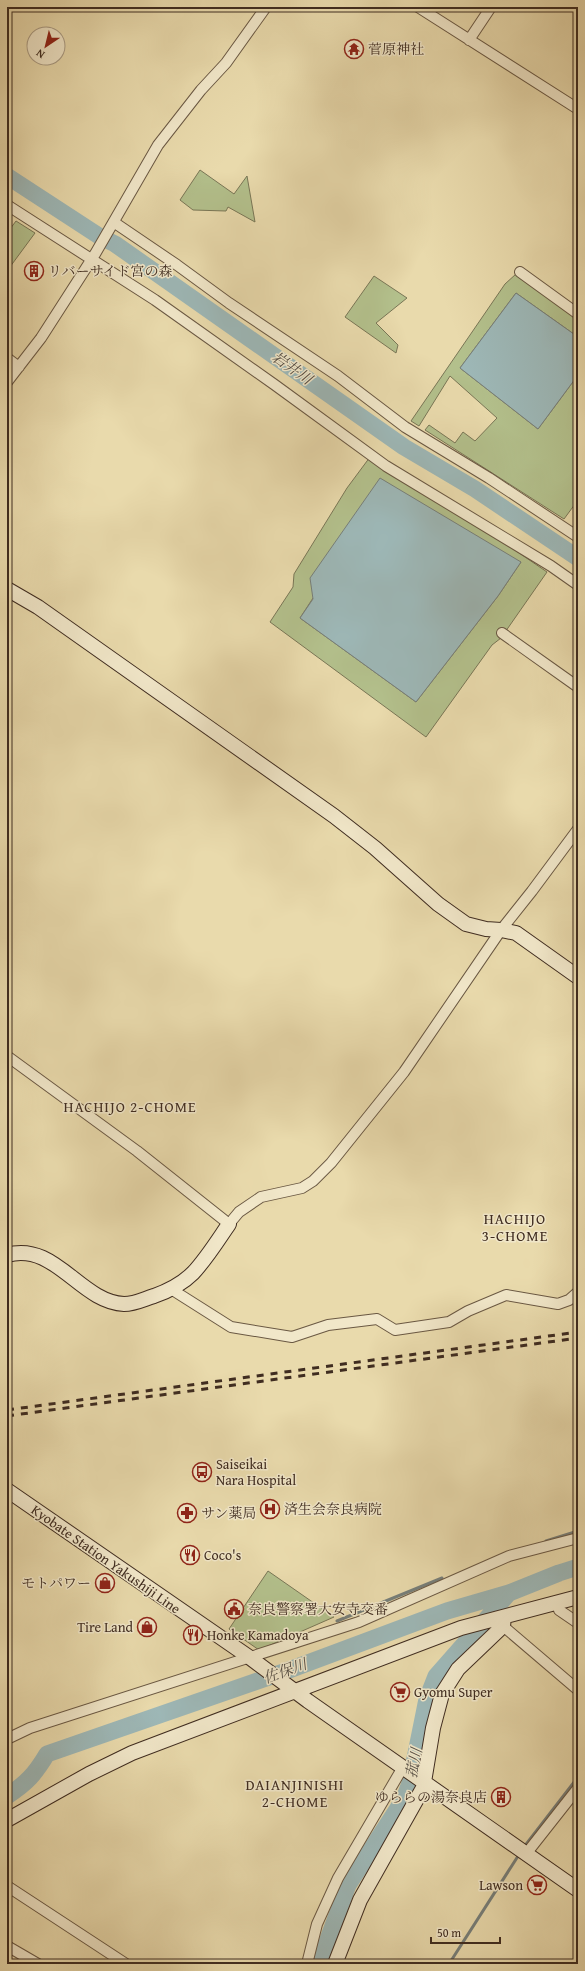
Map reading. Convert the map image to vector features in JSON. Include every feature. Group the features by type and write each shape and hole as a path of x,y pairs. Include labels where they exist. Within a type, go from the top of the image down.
{"street":[{"path":"7,382 41,338 93,257 113,225 158,145 196,96 226,63 266,7"},
{"path":"469,40 491,7"},
{"path":"423,8 469,40 578,109"},
{"path":"7,205 93,257 231,353 386,466 551,566 578,585"},
{"path":"113,225 178,265 229,303 338,376 405,427 489,478 577,535"},
{"path":"520,272 578,314"},
{"path":"7,358 19,367"},
{"path":"7,589 38,607 334,816 375,848 438,904 466,924 516,934 578,977"},
{"path":"502,633 578,687"},
{"path":"7,1255 25,1253 42,1257 99,1296 115,1302 136,1302 171,1289 192,1274 239,1212 261,1197 302,1188 313,1181 331,1163 404,1072 501,930 578,829"},
{"path":"7,1056 137,1151 230,1224"},
{"path":"171,1289 231,1327 292,1337 328,1325 377,1319 395,1330 449,1322 506,1295 558,1304 569,1300 578,1292"},
{"name":"Kyobate Station Yakushiji Line","path":"7,1490 252,1659 292,1689 578,1890"},
{"path":"7,1739 30,1728 252,1659 359,1622 509,1556 578,1538"},
{"path":"7,1820 88,1774 132,1753 292,1689 461,1628 504,1622 557,1602 578,1597"},
{"path":"557,1602 559,1610 578,1623"},
{"path":"504,1622 577,1687"},
{"path":"335,1964 360,1900 423,1788 421,1780 442,1694 458,1669 504,1622"},
{"path":"307,1964 317,1924 338,1878 404,1768"},
{"path":"526,1854 578,1788"},
{"path":"7,1886 126,1964"},
{"path":"7,1946 38,1964"}],"green space":[{"path":"200,170 234,194 247,176 255,222 228,207 226,211 193,210 180,200"},
{"path":"16,221 35,233 7,271 7,233"},
{"path":"516,274 578,319 578,337 516,293 460,368 538,429 578,375 578,500 564,519 425,430 429,425 455,443 463,432 475,441 497,418 450,376 419,426 411,421 505,284"},
{"path":"374,276 407,298 376,323 398,345 396,353 345,317"},
{"path":"370,457 380,468 503,542 547,572 501,638 492,645 426,737 270,622 293,587 294,574 347,488","holes":["521,562 498,596 416,702 300,618 313,598"]},
{"path":"268,1571 334,1617 259,1650 229,1629"}],"water":[{"path":"516,293 578,337 578,375 538,429 460,368"},
{"path":"380,478 521,562 498,596 416,702 300,618 313,599 310,578"}],"waterway":[{"name":"岩井川","path":"7,176 99,236 115,244 404,447 475,489 578,558"},
{"path":"546,1541 578,1531"},
{"name":"佐保川","path":"7,1796 30,1778 47,1754 289,1670 447,1611 509,1593 578,1567"},
{"path":"337,1621 442,1578"},
{"name":"菰川","path":"319,1964 348,1885 404,1799 410,1783 427,1699 436,1676 509,1593"},
{"path":"524,1847 578,1777"},
{"path":"449,1964 520,1853"}],"railway":[{"path":"7,1410 578,1332"},
{"path":"7,1416 578,1338"}],"place":[{"name":"菅原神社","path":"354,49"},
{"name":"リバーサイド宮の森","path":"34,271"},
{"name":"Saiseikai Nara Hospital","path":"202,1472"},
{"name":"済生会奈良病院","path":"270,1509"},
{"name":"サン薬局","path":"187,1513"},
{"name":"Coco's","path":"190,1555"},
{"name":"モトパワー","path":"105,1583"},
{"name":"奈良警察署大安寺交番","path":"234,1609"},
{"name":"Tire Land","path":"147,1627"},
{"name":"Honke Kamadoya","path":"193,1635"},
{"name":"Gyomu Super","path":"400,1692"},
{"name":"ゆららの湯奈良店","path":"501,1797"},
{"name":"Lawson","path":"537,1885"}],"district":[{"name":"HACHIJO 2-CHOME","path":"130,1107"},
{"name":"HACHIJO 3-CHOME","path":"515,1228"},
{"name":"DAIANJINISHI 2-CHOME","path":"295,1794"}]}
